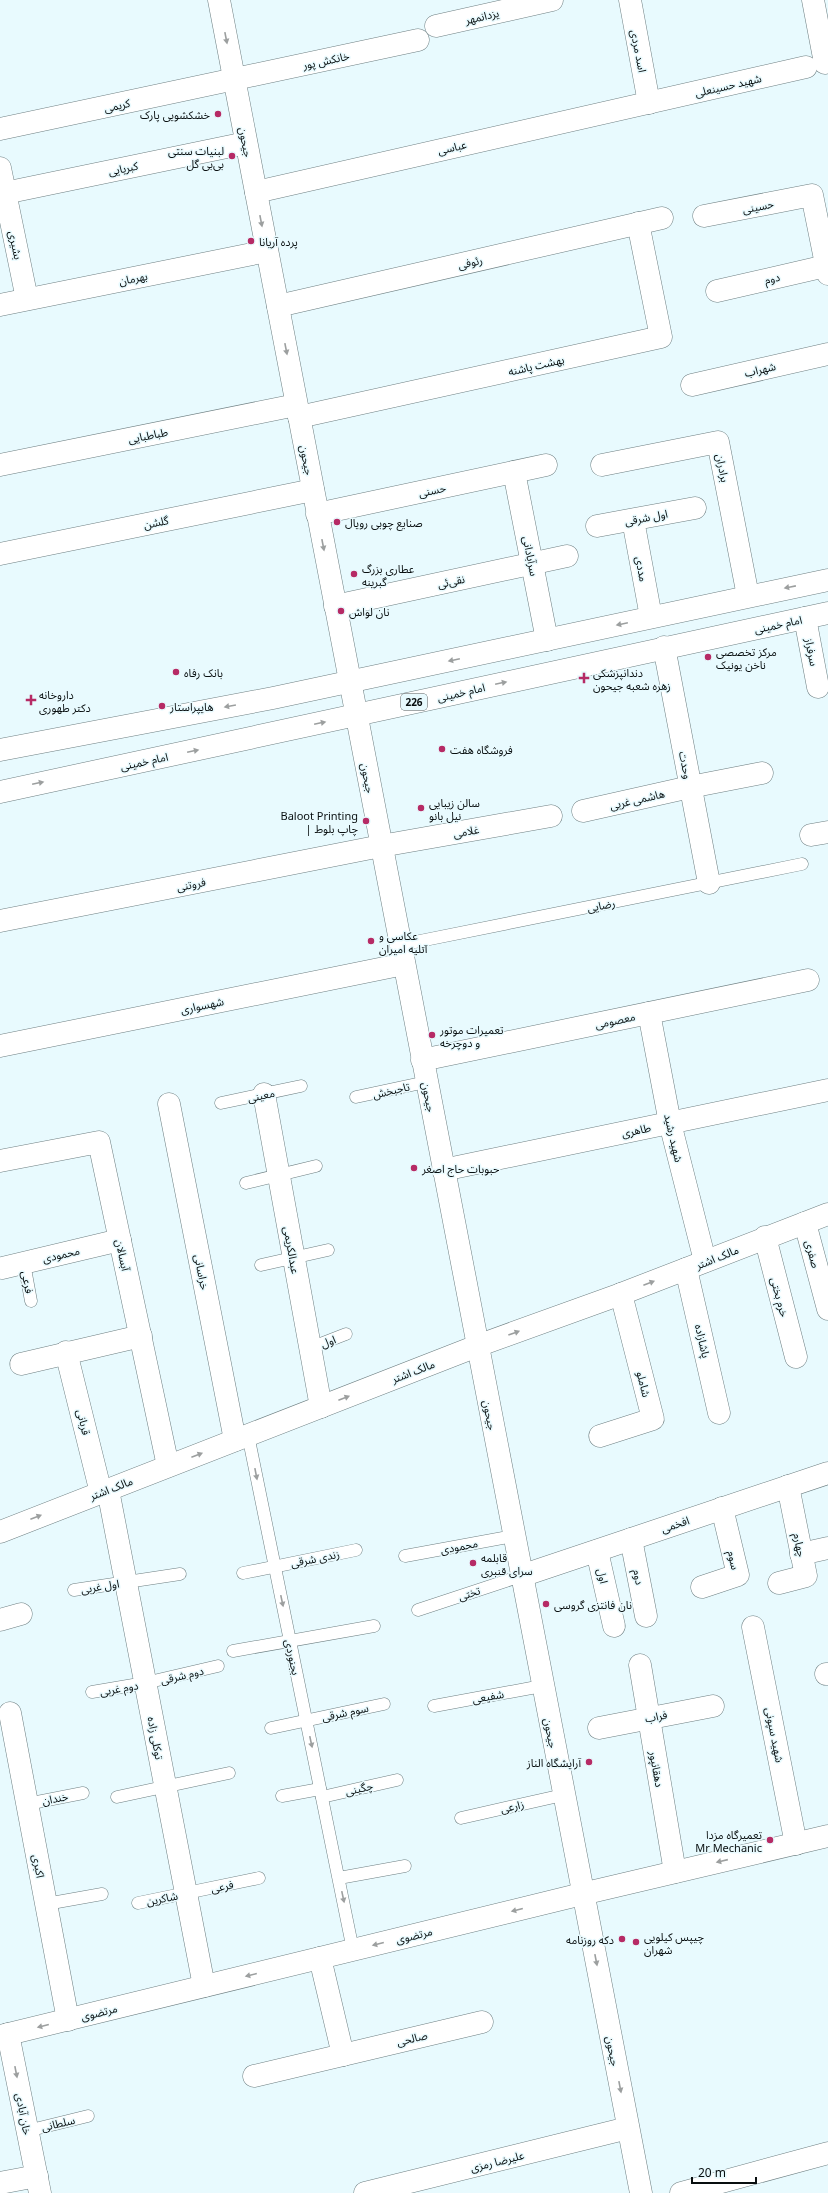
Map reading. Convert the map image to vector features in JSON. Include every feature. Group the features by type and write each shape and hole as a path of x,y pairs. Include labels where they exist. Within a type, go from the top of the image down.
{"street":[{"name":"جیحون","path":"219,0 513,1536 641,2193"},
{"name":"یزدانمهر","path":"436,26 552,0"},
{"name":"اسد مردی","path":"630,0 649,103"},
{"path":"813,0 820,64"},
{"name":"خانکش پور","path":"234,80 418,40"},
{"name":"شهید حسینعلی","path":"649,103 820,64"},
{"name":"کریمی","path":"0,129 234,80"},
{"name":"عباسی","path":"256,192 649,103"},
{"name":"کبریایی","path":"3,193 246,142"},
{"name":"بشیری","path":"0,168 3,193 28,299"},
{"name":"حسینی","path":"704,216 812,195 827,270"},
{"name":"رئوفی","path":"278,306 662,218"},
{"name":"بهشت پاشنه","path":"298,411 660,337 638,223"},
{"name":"بهرمان","path":"0,305 267,251"},
{"name":"دوم","path":"717,291 827,270"},
{"name":"شهراب","path":"692,385 828,354"},
{"name":"طباطبایی","path":"0,465 298,411"},
{"name":"برادران","path":"609,464 718,442 748,596"},
{"name":"حسنی","path":"317,514 546,465"},
{"name":"سرآبادانی","path":"514,472 547,640"},
{"name":"گلشن","path":"0,554 313,490"},
{"name":"اول شرقی","path":"597,526 695,508"},
{"name":"مددی","path":"633,520 651,618"},
{"name":"نقی‌ئی","path":"335,606 567,556"},
{"path":"0,750 350,682 828,580"},
{"name":"امام خمینی","path":"0,792 356,716 664,647 828,613"},
{"name":"سرفراز","path":"805,618 818,687"},
{"name":"وحدت","path":"664,647 709,883"},
{"path":"256,701 270,710 272,722 261,736"},
{"name":"هاشمی غربی","path":"583,811 690,787 762,773"},
{"name":"غلامی","path":"381,846 551,816"},
{"name":"فروتنی","path":"0,921 381,846"},
{"name":"شهسواری","path":"0,1046 402,955"},
{"name":"معصومی","path":"422,1060 808,980"},
{"name":"شهید رشید","path":"649,1013 695,1265"},
{"name":"طاهری","path":"443,1170 828,1090"},
{"name":"عبدالکریمی","path":"264,1094 321,1407"},
{"name":"خراسانی","path":"170,1104 242,1438"},
{"name":"آبسالان","path":"0,1161 99,1142 168,1466"},
{"name":"مالک اشتر","path":"0,1532 477,1346 621,1294 765,1237 828,1214"},
{"name":"صفری","path":"805,1223 828,1309"},
{"name":"خرم بختی","path":"765,1237 796,1356"},
{"name":"محمودی","path":"2,1268 120,1240"},
{"name":"پاشازاده","path":"695,1265 720,1413"},
{"name":"شاملو","path":"600,1436 653,1419 621,1294"},
{"path":"21,1364 66,1352 141,1336"},
{"name":"قربانی","path":"66,1352 104,1491"},
{"name":"افخمی","path":"521,1576 828,1472"},
{"name":"چهارم","path":"779,1583 806,1576 788,1486"},
{"name":"توکلی زاده","path":"104,1491 126,1582 204,1986"},
{"name":"سوم","path":"702,1586 738,1575 722,1508"},
{"name":"دوم","path":"631,1539 646,1616"},
{"path":"801,1554 828,1548"},
{"name":"اول","path":"597,1551 614,1626"},
{"path":"0,1620 21,1614"},
{"name":"شهید سپونی","path":"753,1627 796,1844"},
{"name":"دهقانپور","path":"640,1665 675,1872"},
{"name":"فراب","path":"598,1728 713,1706"},
{"name":"اکبری","path":"10,1713 68,2020"},
{"name":"مرتضوی","path":"4,2035 582,1894 828,1836"},
{"path":"320,1958 343,2055"},
{"name":"صالحی","path":"254,2076 482,2022"},
{"name":"خان آبادی","path":"4,2035 27,2131 38,2185"},
{"name":"علیرضا رمزی","path":"365,2193 628,2128"},
{"path":"681,2193 828,2153"},
{"path":"0,2183 38,2185"}],"lane":[{"name":"رضایی","path":"402,955 709,883 802,864"},
{"name":"تاجبخش","path":"356,1097 426,1082"},
{"name":"معینی","path":"221,1103 301,1086"},
{"path":"246,1183 316,1166"},
{"path":"261,1264 328,1250"},
{"name":"فرعی","path":"24,1263 31,1301"},
{"name":"اول","path":"310,1348 346,1334"},
{"name":"بجنوردی","path":"242,1438 275,1566 354,1950"},
{"name":"محمودی","path":"405,1556 513,1536"},
{"name":"زندی شرقی","path":"243,1573 356,1550"},
{"path":"126,1582 180,1574"},
{"name":"تختی","path":"418,1610 521,1576"},
{"name":"اول غربی","path":"74,1590 126,1582"},
{"path":"233,1651 374,1626"},
{"name":"دوم شرقی","path":"146,1683 218,1666"},
{"name":"دوم غربی","path":"92,1692 146,1683"},
{"name":"شفیعی","path":"434,1706 542,1686"},
{"name":"سوم شرقی","path":"271,1728 384,1704"},
{"path":"117,1797 229,1773"},
{"name":"چگینی","path":"282,1796 321,1793 397,1780"},
{"name":"خندان","path":"27,1804 83,1793"},
{"name":"زارعی","path":"461,1818 563,1795"},
{"path":"339,1878 405,1866"},
{"name":"فرعی","path":"186,1894 259,1878"},
{"path":"46,1904 102,1894"},
{"name":"شاکرین","path":"138,1903 186,1894"},
{"name":"سلطانی","path":"27,2131 88,2116"}],"place":[{"name":"خشکشویی پارک","path":"218,114"},
{"name":"لبنیات سنتی بی‌بی گل","path":"232,156"},
{"name":"پرده آریانا","path":"251,241"},
{"name":"صنایع چوبی رویال","path":"337,522"},
{"name":"عطاری بزرگ گبرینه","path":"354,574"},
{"name":"نان لواش","path":"341,611"},
{"name":"مرکز تخصصی ناخن یونیک","path":"708,657"},
{"name":"بانک رفاه","path":"176,672"},
{"name":"دندانپزشکی زهره شعبه جیحون","path":"584,678"},
{"name":"داروخانه دکتر طهوری","path":"31,700"},
{"name":"هایپراستار","path":"162,706"},
{"name":"فروشگاه هفت","path":"442,749"},
{"name":"سالن زیبایی نیل بانو","path":"421,808"},
{"name":"Baloot Printing | چاپ بلوط","path":"366,821"},
{"name":"عکاسی و آتلیه امیران","path":"371,941"},
{"name":"تعمیرات موتور و دوچرخه","path":"432,1035"},
{"name":"حبوبات حاج اصغر","path":"414,1168"},
{"name":"قابلمه سرای قنبری","path":"473,1563"},
{"name":"نان فانتزی گروسی","path":"546,1604"},
{"name":"آرایشگاه الناز","path":"589,1762"},
{"name":"تعمیرگاه مزدا Mr Mechanic","path":"770,1840"},
{"name":"دکه روزنامه","path":"622,1939"},
{"name":"چیپس کیلویی شهران","path":"636,1942"}]}
